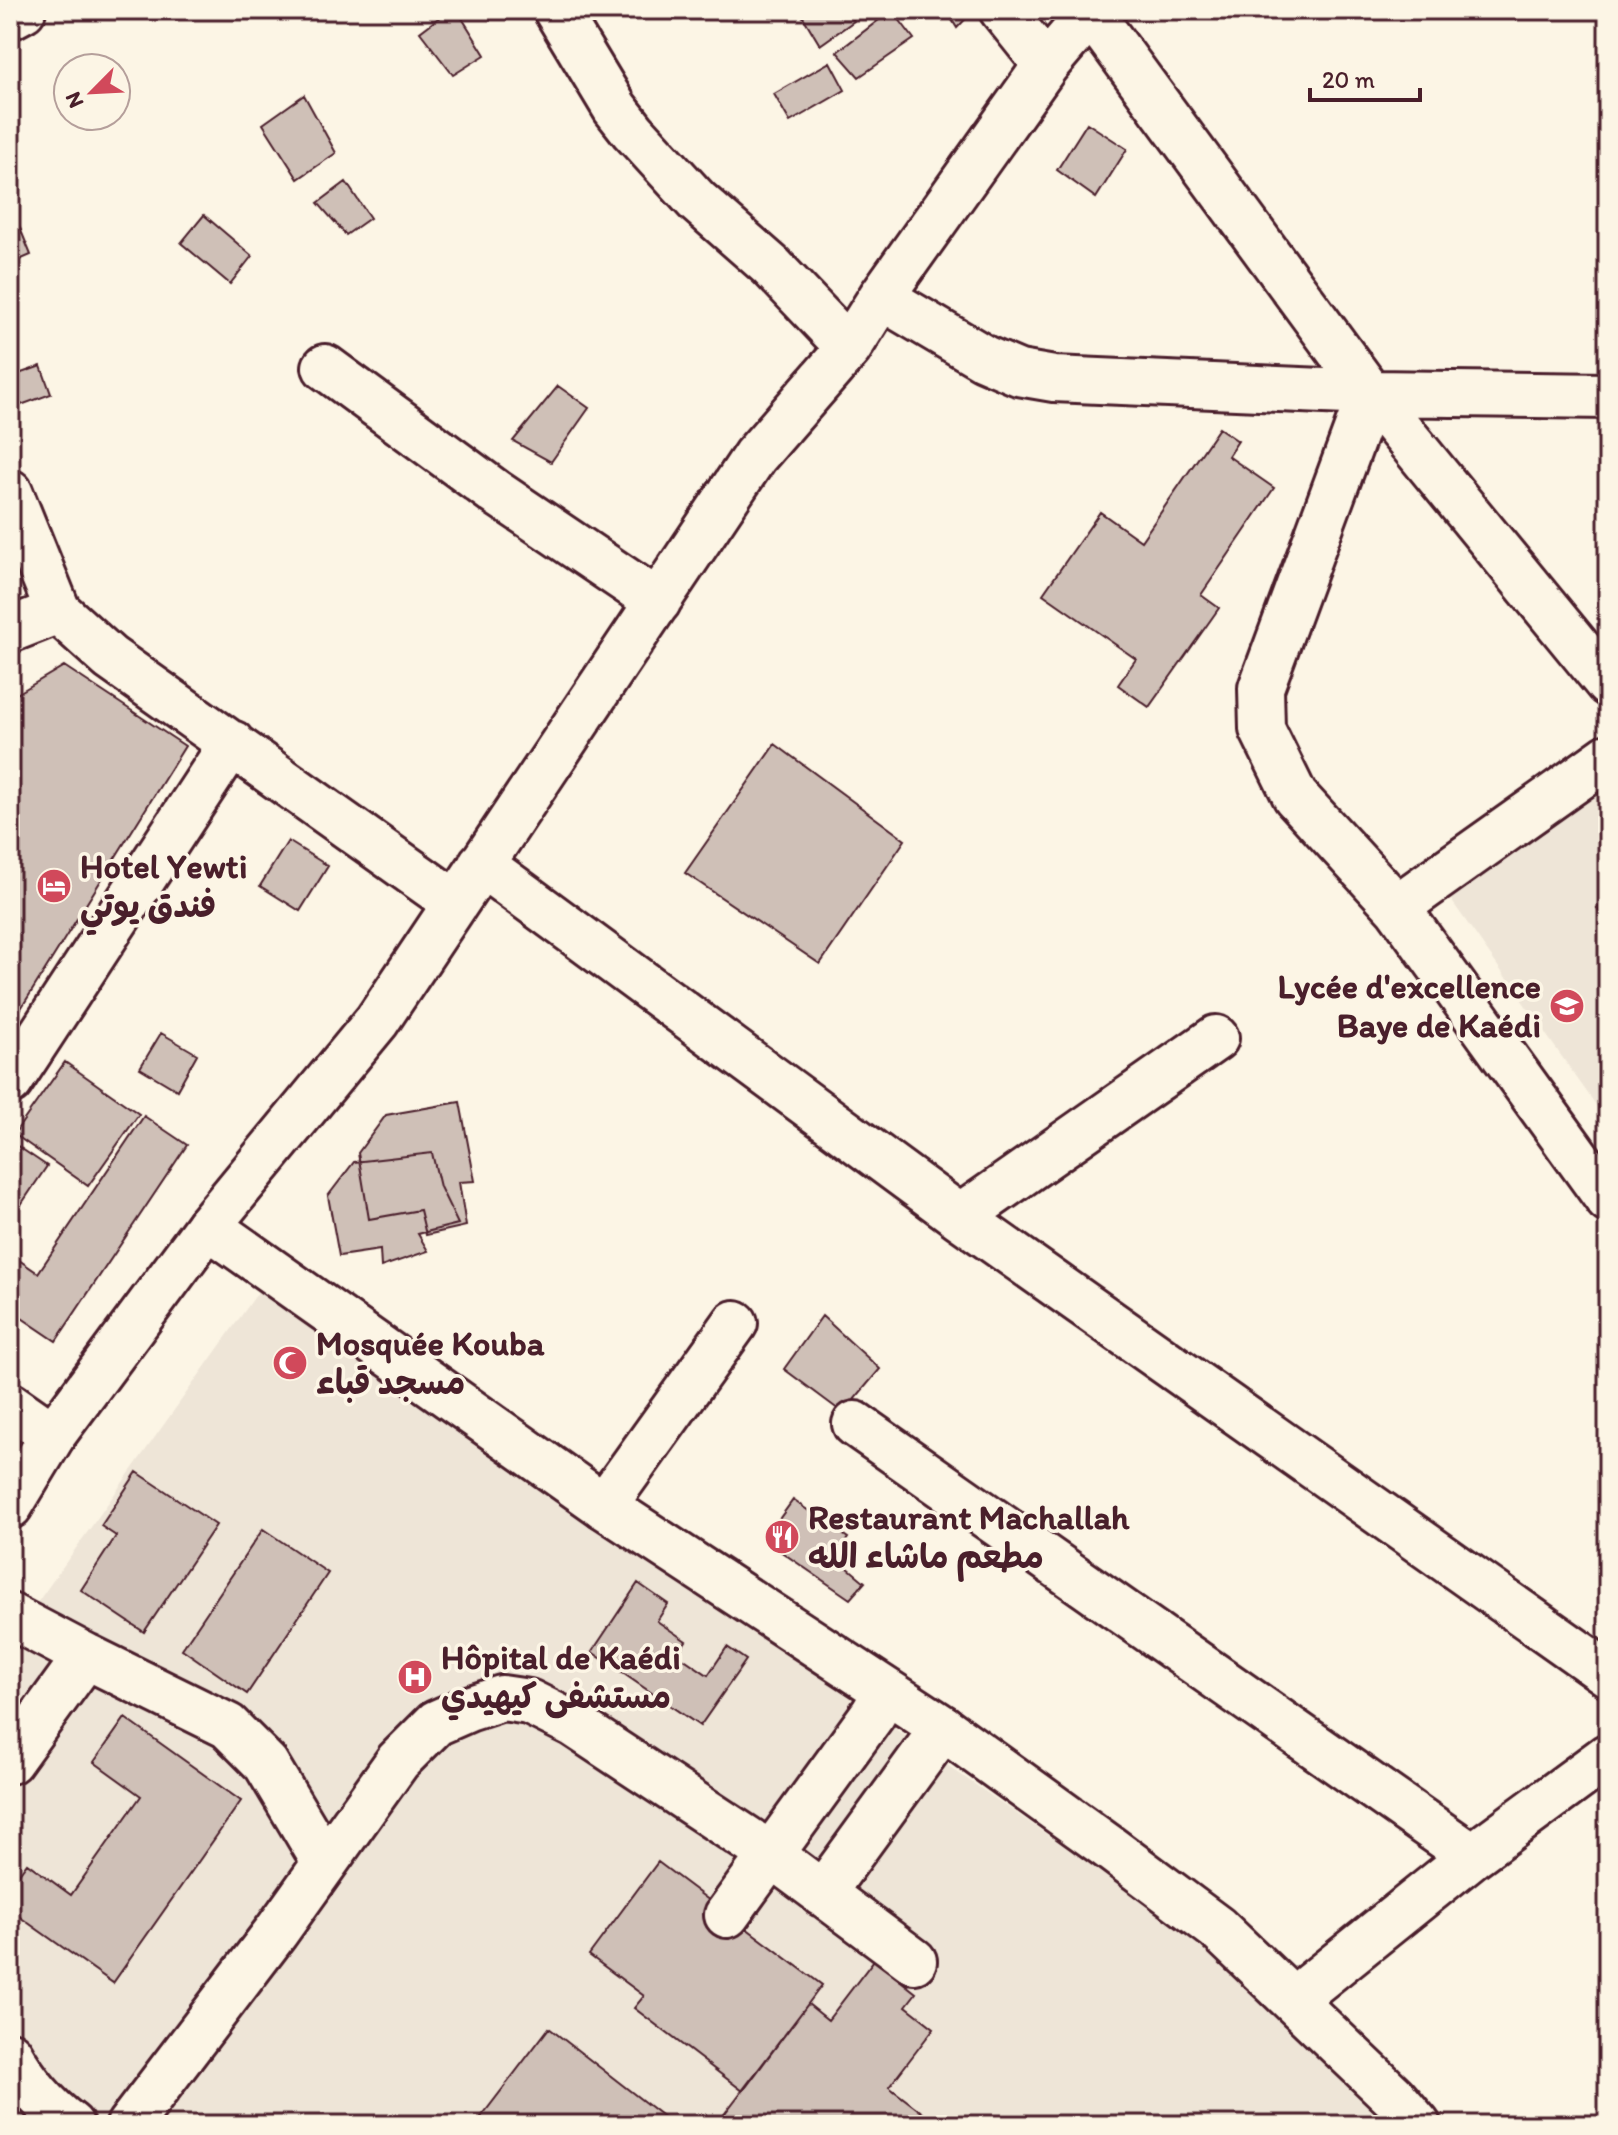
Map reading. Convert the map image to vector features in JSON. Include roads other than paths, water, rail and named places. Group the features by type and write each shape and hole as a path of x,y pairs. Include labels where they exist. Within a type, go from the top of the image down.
{"street":[{"path":"10,17 23,10"},
{"path":"556,10 615,108 633,131 697,201 771,266 849,348"},
{"path":"1002,10 1046,65"},
{"path":"10,1506 53,1435 208,1226 377,1021 755,456 849,348 881,297 1046,65 1092,11 1370,393 1608,684"},
{"path":"881,297 984,358 1019,373 1054,379 1370,393 1608,396"},
{"path":"325,367 495,492 658,602"},
{"path":"1370,393 1261,688 1262,729 1295,796 1397,907 1608,1200"},
{"path":"10,492 58,611 110,658 454,902"},
{"path":"10,630 58,611"},
{"path":"10,1082 232,743"},
{"path":"1397,907 1608,757"},
{"path":"481,864 960,1217 1608,1674"},
{"path":"960,1217 1216,1038"},
{"path":"208,1226 604,1506 943,1728 1217,1928 1394,2097 1418,2125"},
{"path":"604,1506 735,1323"},
{"path":"10,1405 53,1435"},
{"path":"855,1424 1472,1856"},
{"path":"10,1616 228,1726 266,1764 325,1863"},
{"path":"10,1761 86,1656"},
{"path":"727,1915 886,1692"},
{"path":"129,2125 276,1932 398,1761 436,1723 502,1698 529,1702 573,1724 770,1854 914,1961"},
{"path":"822,1894 943,1728"},
{"path":"1294,1999 1472,1856 1608,1756"},
{"path":"10,2054 39,2096 71,2125"}],"place":[{"name":"Hotel Yewti فندق يوتي","path":"54,886"},
{"name":"Lycée d'excellence Baye de Kaédi","path":"1567,1006"},
{"name":"Mosquée Kouba مسجد قباء","path":"290,1363"},
{"name":"Restaurant Machallah مطعم ماشاء الله","path":"782,1537"},
{"name":"Hôpital de Kaédi مستشفى كيهيدي","path":"415,1677"}]}
